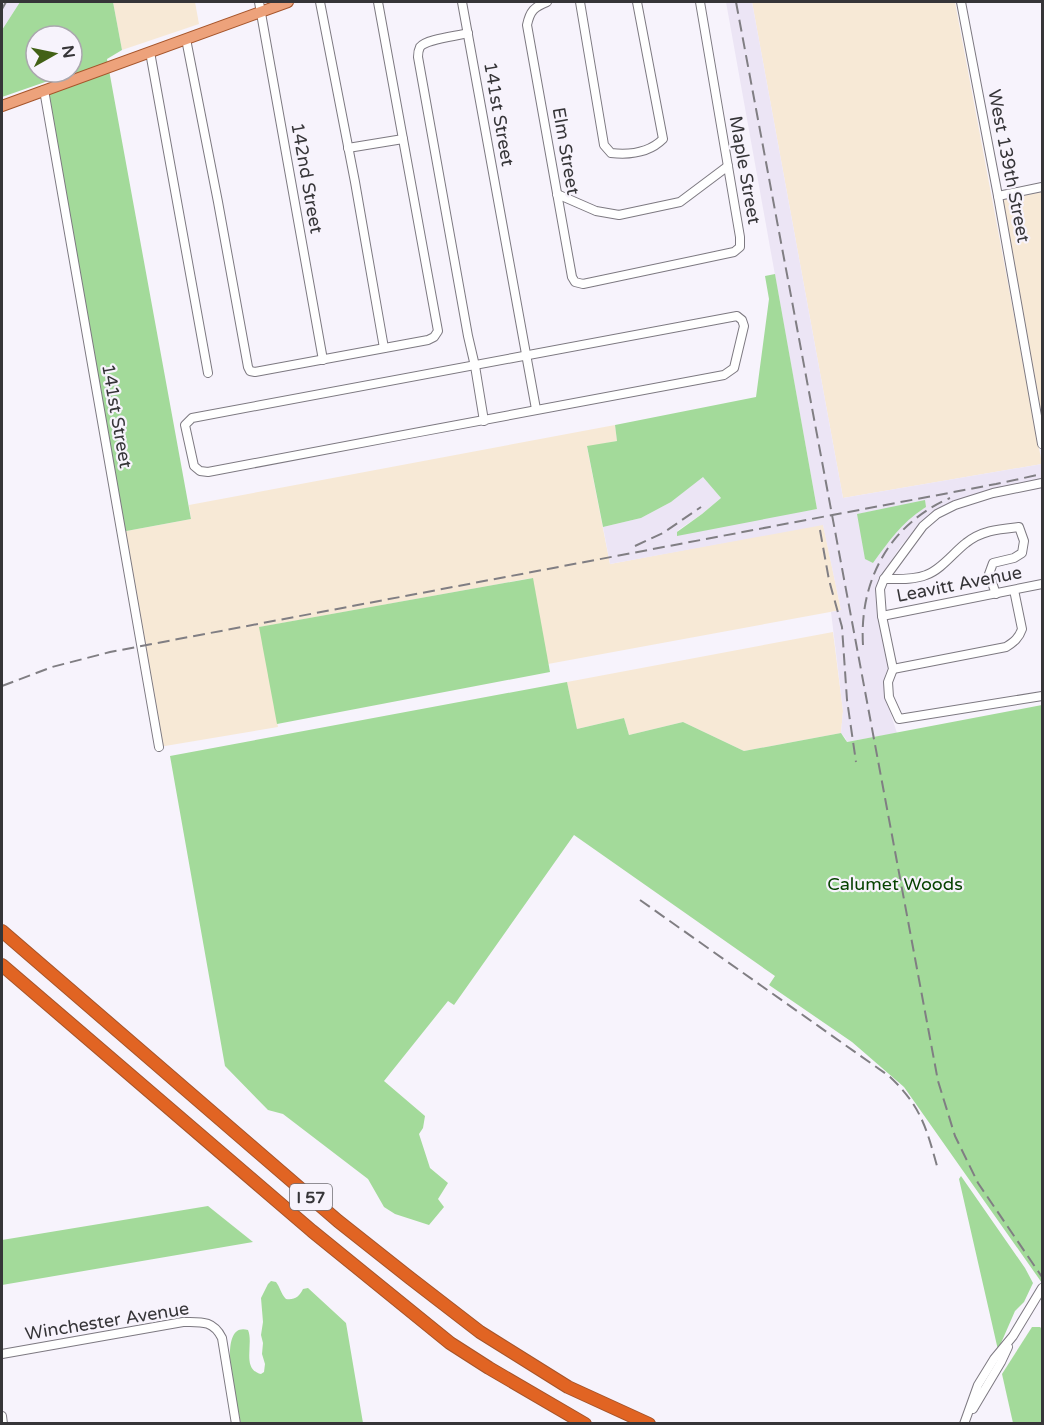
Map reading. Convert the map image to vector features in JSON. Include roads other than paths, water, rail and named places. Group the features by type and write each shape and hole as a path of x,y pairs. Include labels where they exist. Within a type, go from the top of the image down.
{"highway":[{"name":"I 57","path":"2,931 338,1221 480,1332 568,1387 649,1424"},
{"name":"I 57","path":"2,965 312,1231 450,1343 585,1424"}],"main road":[{"path":"2,106 186,39 260,6 288,2"}],"street":[{"path":"320,2 384,348"},
{"path":"186,39 250,371 255,372 428,340 438,331 378,2"},
{"name":"141st Street","path":"462,2 536,409"},
{"name":"Elm Street","path":"547,2 533,10 527,25 575,282"},
{"path":"580,2 604,145 610,153 625,154 647,149 663,139 637,2"},
{"name":"Maple Street","path":"575,282 583,284 734,252 740,247 700,2"},
{"name":"West 139th Street","path":"961,2 1042,444"},
{"name":"142nd Street","path":"260,6 323,360"},
{"path":"468,33 422,45 418,50 418,57 484,421"},
{"path":"150,52 208,373"},
{"name":"141st Street","path":"44,90 159,747"},
{"path":"348,148 403,139"},
{"path":"557,194 596,211 620,215 680,202 728,166"},
{"path":"998,196 1042,187"},
{"path":"737,316 742,320 744,326 734,368 724,375 208,472 200,471 194,466 185,425 192,418 526,357 737,316"},
{"path":"1042,483 993,493 937,514 923,526 884,579 880,590 882,616 893,669 888,682 889,697 899,719 1042,696"},
{"path":"884,579 927,575 942,565 967,542 983,532 1019,526 1024,541 1022,553 1014,558 993,563 991,568 989,574 996,594"},
{"name":"Leavitt Avenue","path":"882,616 1042,584"},
{"path":"893,669 1006,647 1015,642 1022,629 1014,590"},
{"path":"964,1424 1042,1288"},
{"name":"Winchester Avenue","path":"2,1354 183,1322 206,1323 216,1329 224,1344 236,1424"},
{"path":"2,1416 3,1424"}],"railway":[{"path":"2,9 6,2"},
{"path":"736,2 938,1081 955,1136 978,1183 1042,1277"},
{"path":"2,686 52,667 110,652 1042,474"},
{"path":"863,645 866,598 882,557 911,523 929,509 950,498"},
{"path":"635,546 663,533 701,507"},
{"path":"820,530 829,580 842,627 847,700 856,762"},
{"path":"640,900 889,1076 915,1107 929,1139 937,1166"}],"park label":[{"name":"Calumet Woods","path":"895,884"}]}
